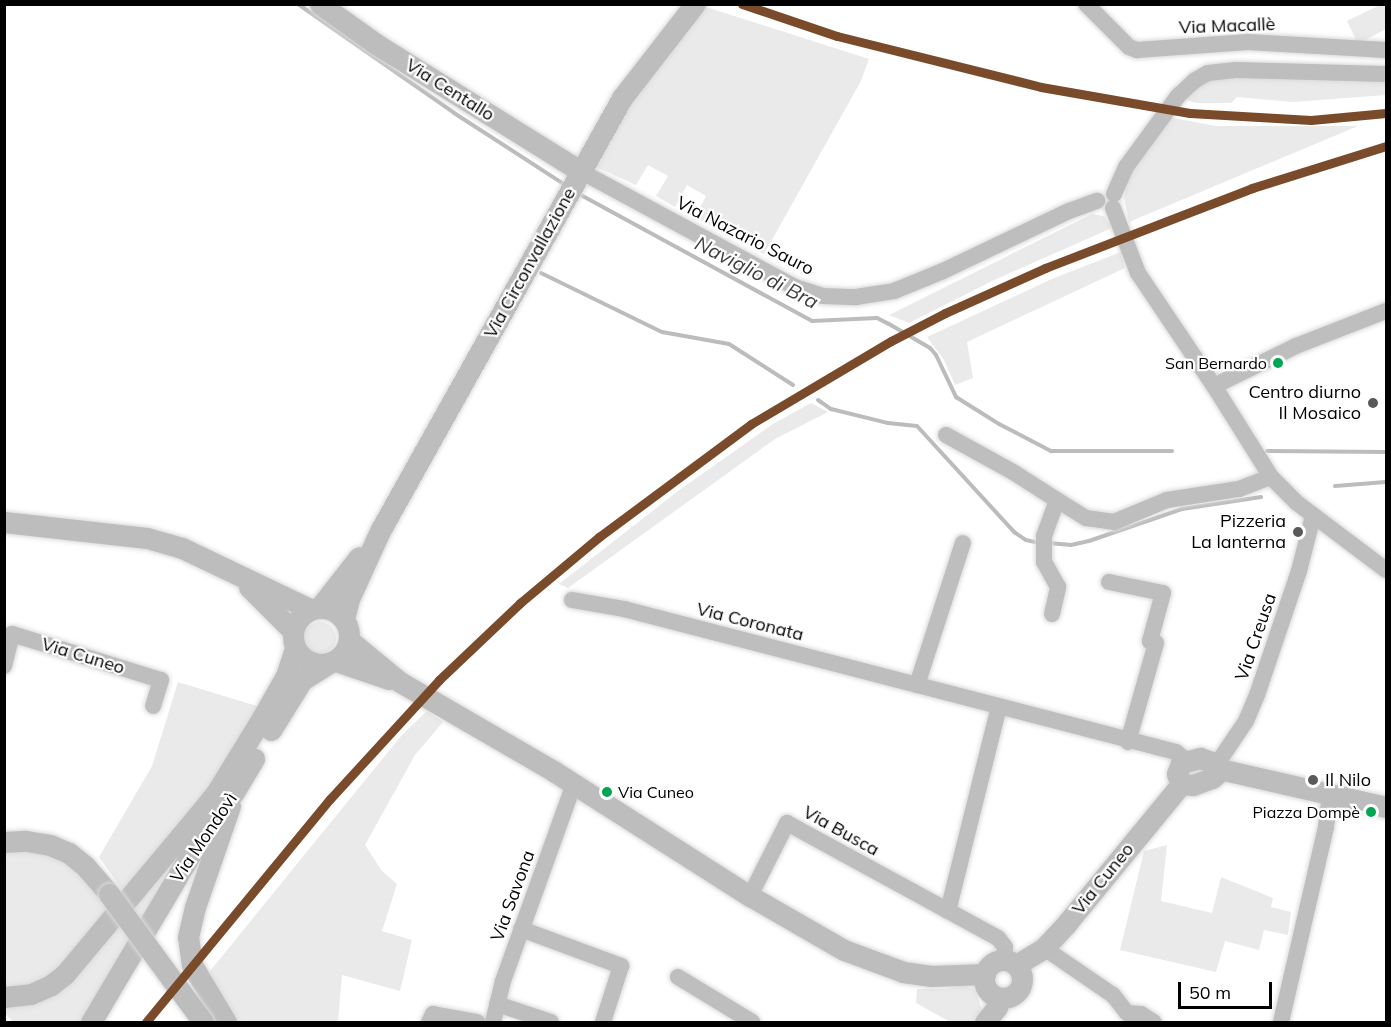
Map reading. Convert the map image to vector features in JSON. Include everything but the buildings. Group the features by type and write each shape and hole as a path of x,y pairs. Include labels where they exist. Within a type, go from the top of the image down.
{"main road":[{"name":"Via Centallo","path":"320,4 376,44 582,172"},
{"name":"Via Circonvallazione","path":"344,619 349,599 380,531 622,98 695,4"},
{"path":"4,522 147,538 182,548 315,608 338,612 344,619 350,640 407,686 574,784 750,896 844,950 903,972 930,976 985,974"},
{"name":"Via Circonvallazione","path":"315,608 380,531"},
{"path":"212,561 252,589 309,662 332,662 407,686"},
{"path":"294,640 302,615 315,608"},
{"name":"Via Mondovì","path":"92,1023 225,793 286,676 294,640"},
{"path":"332,662 347,648 350,640"},
{"name":"Via Mondovì","path":"225,793 302,680 332,662"},
{"path":"1219,766 1212,778 1187,786 1181,784 1178,774 1179,767 1186,760 1207,758 1219,766 1386,807"},
{"name":"Via Cuneo","path":"1010,962 1044,948 1181,784"},
{"path":"215,1018 189,956 188,937 225,793"},
{"path":"4,997 31,994 51,986 65,974 225,793"},
{"path":"4,842 26,841 50,845 69,853 85,866 215,1018"},
{"path":"1010,962 1023,976 1021,988 1012,997 1000,999 986,987 985,974 992,964 1010,962"},
{"path":"985,1023 1000,999"}],"street":[{"name":"Via Macallè","path":"1086,4 1129,47 1137,50 1248,42 1386,50"},
{"path":"1386,74 1228,71 1200,77 1178,96 1126,167 1114,201 1120,225 1138,273 1214,386 1271,477 1313,516 1386,570"},
{"name":"Via Nazario Sauro","path":"582,172 795,287 823,296 856,297 894,291 944,271 1069,211 1097,201 1102,191 1109,191 1114,201"},
{"path":"1214,386 1296,346 1386,311"},
{"path":"946,435 1013,472 1086,518 1114,522 1167,500 1239,489 1271,477"},
{"path":"1052,614 1058,587 1044,562 1044,542 1057,500"},
{"name":"Via Creusa","path":"1219,766 1246,721 1257,695 1299,571 1313,516"},
{"path":"917,685 963,543"},
{"path":"1110,582 1163,593 1150,640 1156,643 1128,742"},
{"name":"Via Coronata","path":"572,600 624,609 1128,742 1176,752 1186,760"},
{"name":"Via Cuneo","path":"4,666 12,634 161,680 153,706"},
{"path":"948,911 999,707"},
{"name":"Via Savona","path":"493,1023 521,929 574,784"},
{"path":"1281,1023 1326,827 1330,793"},
{"name":"Via Busca","path":"750,896 787,823 998,938 1005,947 1010,962"},
{"path":"521,929 621,966 603,1023"},
{"path":"1044,948 1113,995 1121,1018 1141,1014 1154,1023"},
{"path":"678,977 752,1023"},
{"path":"497,1004 551,1023"},
{"path":"429,1023 433,1014 477,1023"}],"shaded area":[{"path":"1380,5 1386,5 1386,29 1358,44 1347,21"},
{"path":"706,7 869,59 861,81 764,254 695,217 706,196 687,185 675,207 656,196 668,176 648,165 636,185 594,166 633,94"},
{"path":"1282,77 1386,79 1386,95 1293,102 1237,97 1231,103 1196,103 1181,98 1202,79"},
{"path":"1168,117 1216,126 1358,126 1129,222 1124,197 1129,174"},
{"path":"1092,214 1104,216 1112,228 994,280 909,323 889,315"},
{"path":"1121,252 1125,268 967,342 973,378 955,385 944,360 927,337 1054,278"},
{"path":"811,403 828,412 775,439 568,588 559,584 678,491 773,424"},
{"path":"320,622 331,627 336,638 331,649 320,654 309,649 304,638 309,627"},
{"path":"178,682 260,707 229,762 124,892 99,857 152,766"},
{"path":"427,711 443,722 415,755 365,845 382,871 397,884 382,931 412,940 400,991 342,975 338,1022 235,1022 219,998 210,971 401,736"},
{"path":"1167,845 1161,901 1212,913 1221,877 1273,898 1271,907 1291,912 1288,935 1264,930 1259,950 1225,941 1216,972 1120,950 1144,851"},
{"path":"185,846 81,1022 13,1022 5,1013 5,1005 25,1005 50,997 67,984"},
{"path":"28,850 52,856 75,869 93,887 108,911 50,978 5,992 4,852"},
{"path":"961,985 975,989 982,1010 972,1022 950,1022 916,1003 917,989 947,989"}],"waterway":[{"name":"Naviglio di Bra","path":"298,4 454,113 562,183"},
{"name":"Naviglio di Bra","path":"579,194 812,321 877,318 889,324 930,348 936,355 956,397 999,424 1051,451 1172,451"},
{"path":"541,273 662,332 729,344 793,385"},
{"path":"818,400 831,409 888,423 917,426 1014,532 1026,540 1039,543"},
{"name":"Naviglio di Bra","path":"1267,451 1386,452"},
{"path":"1335,486 1386,482"},
{"path":"1049,543 1071,545 1182,509 1261,497"}],"transit line":[{"path":"742,4 837,36 1041,87 1190,113 1311,120 1386,113"},
{"path":"146,1022 330,799 439,680 520,603 599,537 751,424 891,341 945,313 1045,268 1252,188 1386,146"}],"place":[{"name":"San Bernardo","path":"1278,363"},
{"name":"Centro diurno Il Mosaico","path":"1373,403"},
{"name":"Pizzeria La lanterna","path":"1298,532"},
{"name":"Il Nilo","path":"1313,780"},
{"name":"Via Cuneo","path":"607,792"},
{"name":"Piazza Dompè","path":"1371,812"}]}
